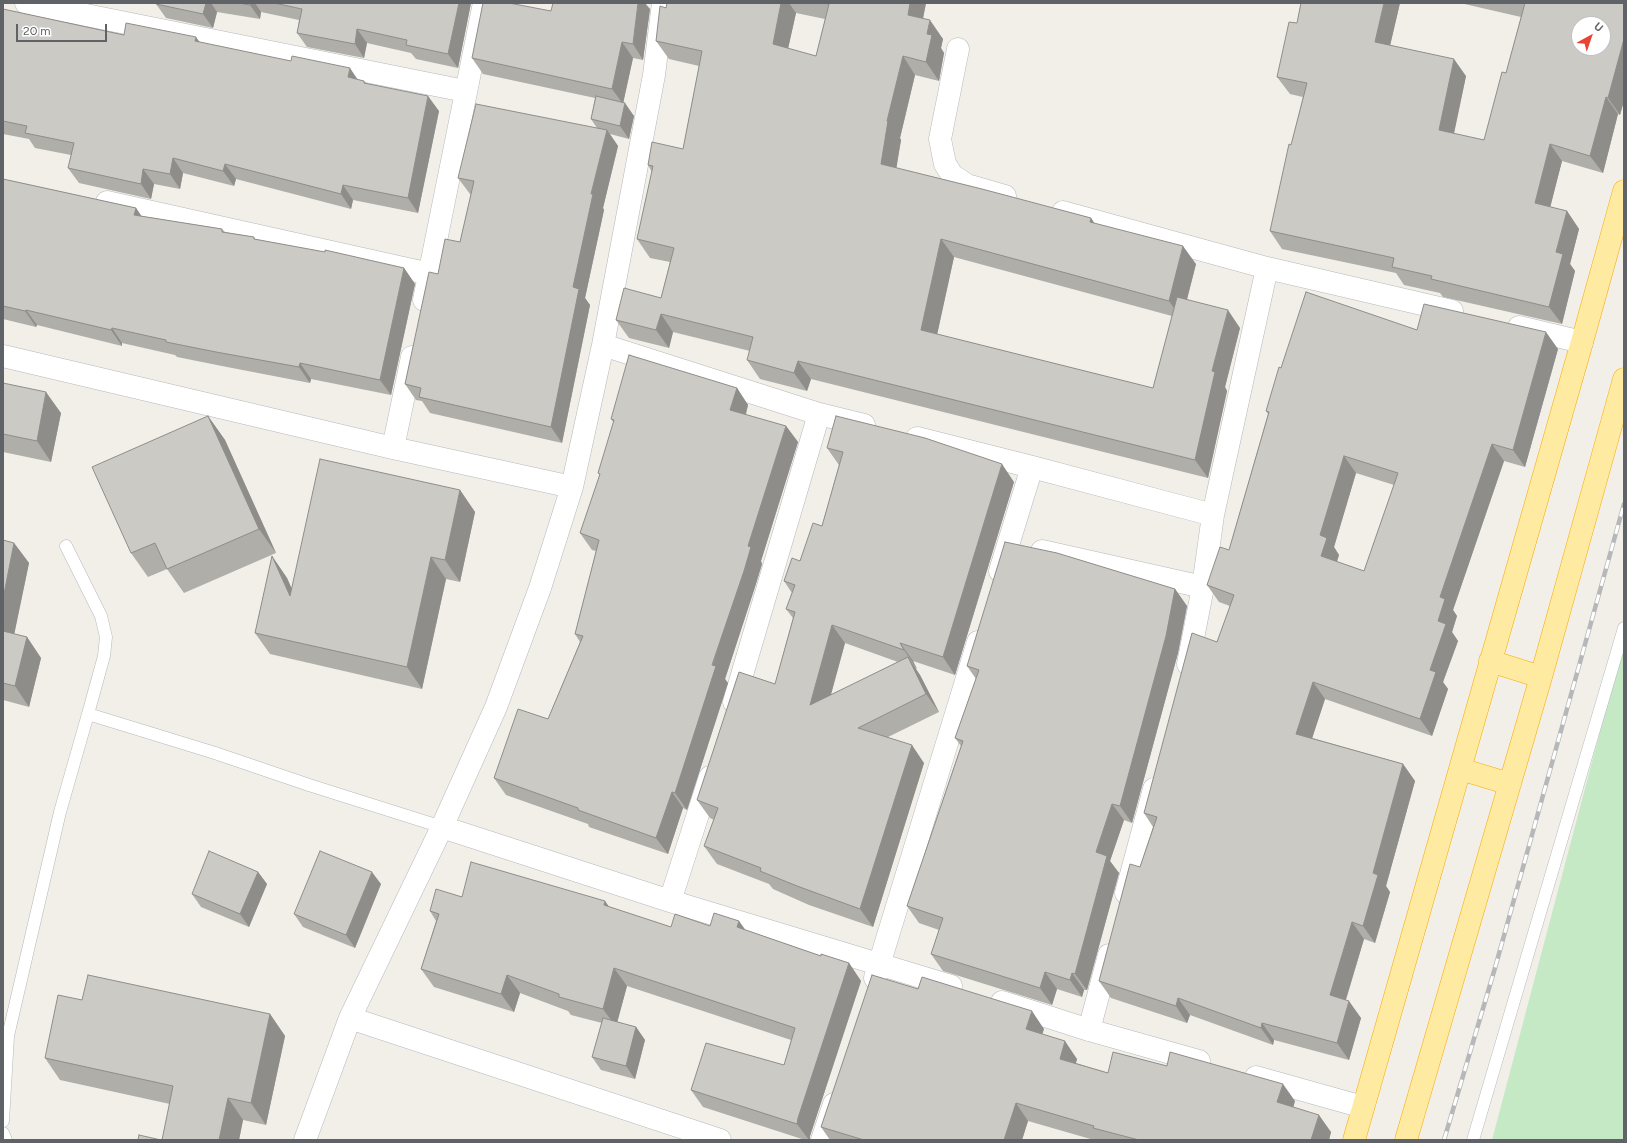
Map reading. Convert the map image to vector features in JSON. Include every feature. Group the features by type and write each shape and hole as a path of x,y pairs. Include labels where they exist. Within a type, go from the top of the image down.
{"highway":[{"path":"1354,1140 1624,191"},
{"path":"1406,1140 1541,677 1624,379"},
{"path":"1490,661 1541,677"},
{"path":"1460,769 1510,784"}],"street":[{"path":"26,3 465,91"},
{"path":"393,448 430,274 465,91 484,3"},
{"path":"305,1140 350,1018 442,827 496,707 540,588 572,487 603,345 654,75 663,3"},
{"path":"958,49 940,138 945,164 952,175 967,185 1021,200"},
{"path":"88,198 430,274"},
{"path":"1044,206 1267,268 1475,316"},
{"path":"1182,687 1190,656 1203,587 1212,515 1267,268"},
{"path":"1498,322 1582,342"},
{"path":"603,345 819,414 1032,467 1212,515"},
{"path":"3,356 393,448 572,487"},
{"path":"728,723 819,414"},
{"path":"994,589 1032,467"},
{"path":"1008,544 1203,587"},
{"path":"868,1000 985,620"},
{"path":"670,901 716,760"},
{"path":"1120,915 1159,771"},
{"path":"442,827 670,901 880,964 1089,1030 1363,1107"},
{"path":"1089,1030 1114,938"},
{"path":"350,1018 720,1140"},
{"path":"822,1140 839,1089"}],"lane":[{"path":"3,1121 8,1036 60,812 104,656 106,637 101,616 66,546"},
{"path":"1473,1140 1624,628"},
{"path":"88,714 215,753 309,785 442,827"},
{"path":"3,1133 6,1140"}],"green space":[{"path":"1624,641 1624,1140 1492,1140"}],"building":[{"path":"156,3 206,3 203,14"},
{"path":"239,3 251,3 250,5"},
{"path":"274,3 459,3 448,54 406,45 407,40 357,29 355,44 297,33 302,9"},
{"path":"483,3 509,3 551,11 553,3 638,3 633,44 622,42 612,89 472,58"},
{"path":"667,3 781,3 773,44 816,56 829,4 822,3 910,3 908,15 930,20 927,34 932,35 926,62 903,56 887,121 881,164 1091,218 1090,222 1183,246 1169,301 941,239 921,330 1153,388 1177,297 1228,310 1212,371 1215,372 1195,460 798,361 794,373 747,360 753,337 661,314 656,330 616,320 624,288 661,298 674,248 637,239 653,166 648,165 652,142 683,149 702,51 656,41 660,6 666,8"},
{"path":"1301,3 1384,3 1375,42 1454,59 1439,130 1484,140 1502,72 1506,73 1525,3 1624,3 1624,39 1590,156 1550,144 1535,203 1567,211 1556,252 1563,254 1549,307 1431,279 1432,276 1392,267 1394,258 1270,231 1289,144 1291,145 1307,83 1277,77 1289,22 1297,23"},
{"path":"3,9 124,35 126,23 196,37 195,41 291,61 292,56 350,68 348,77 364,81 364,83 428,96 408,198 343,185 341,194 225,164 223,171 173,158 170,174 143,169 141,184 68,168 74,143 25,133 27,126 3,121"},
{"path":"596,96 625,103 620,126 591,119"},
{"path":"476,104 607,130 591,194 593,194 573,287 579,289 551,427 419,397 421,388 405,384 429,272 438,274 445,239 460,242 474,181 458,178"},
{"path":"3,179 136,208 134,215 222,229 222,232 254,237 254,239 325,252 325,250 404,268 380,380 300,363 299,367 216,352 166,342 166,340 112,328 111,330 3,306"},
{"path":"1306,292 1417,330 1424,304 1546,332 1513,450 1492,444 1440,597 1445,599 1438,621 1446,624 1430,670 1436,672 1420,719 1313,682 1296,734 1403,764 1373,873 1378,875 1363,926 1352,922 1330,995 1349,1001 1337,1043 1262,1023 1261,1028 1178,998 1176,1006 1099,981 1130,864 1140,867 1157,817 1144,813 1192,633 1217,642 1234,595 1207,585 1220,547 1229,550 1269,412 1266,411 1279,367 1281,368","holes":["1344,456 1398,473 1364,571 1321,556 1327,538 1320,535"]},
{"path":"629,355 737,388 730,410 786,426 748,546 751,547 744,571 712,665 716,666 675,793 672,792 656,838 494,778 518,709 548,719 583,636 575,634 599,540 580,533 600,474 598,473 614,420 611,419"},
{"path":"3,383 46,392 37,441 3,434"},
{"path":"208,416 259,529 167,569 155,543 131,553 92,467"},
{"path":"836,416 925,438 1002,464 943,657 900,643 904,650 832,625 810,705 908,657 926,694 858,728 912,745 860,909 797,886 760,871 761,868 704,846 718,808 697,800 739,672 775,684 795,612 786,609 795,585 784,581 792,558 800,561 813,523 822,526 843,452 827,448"},
{"path":"320,459 460,490 445,560 431,557 407,667 255,633 272,556 290,596"},
{"path":"3,540 14,543 3,599"},
{"path":"1005,542 1057,553 1175,589 1166,636 1120,806 1112,804 1096,852 1107,856 1075,974 1072,973 1070,980 1045,972 1040,988 931,954 943,918 907,906 963,741 955,738 979,670 967,666"},
{"path":"3,631 27,637 15,686 3,683"},
{"path":"209,851 258,872 240,914 192,894"},
{"path":"320,851 372,872 346,935 294,914"},
{"path":"471,862 605,901 604,905 671,927 675,914 710,926 714,913 739,921 737,927 821,956 821,954 849,963 797,1124 691,1090 706,1043 784,1065 795,1028 614,968 603,1009 559,997 559,994 507,975 501,994 421,969 439,914 430,911 436,889 462,897"},
{"path":"88,975 270,1014 251,1103 228,1098 219,1140 162,1140 173,1086 45,1058 58,995 82,1000"},
{"path":"872,975 918,989 922,977 1032,1011 1026,1029 1065,1041 1060,1059 1108,1073 1113,1052 1167,1066 1170,1052 1283,1084 1277,1102 1319,1115 1311,1140 1139,1140 1093,1128 1094,1126 1016,1103 1004,1140 864,1140 821,1127"},
{"path":"603,1018 636,1027 626,1066 592,1057"},
{"path":"139,1135 161,1140 138,1140"}],"railway":[{"path":"1444,1140 1495,968 1624,504"}]}
